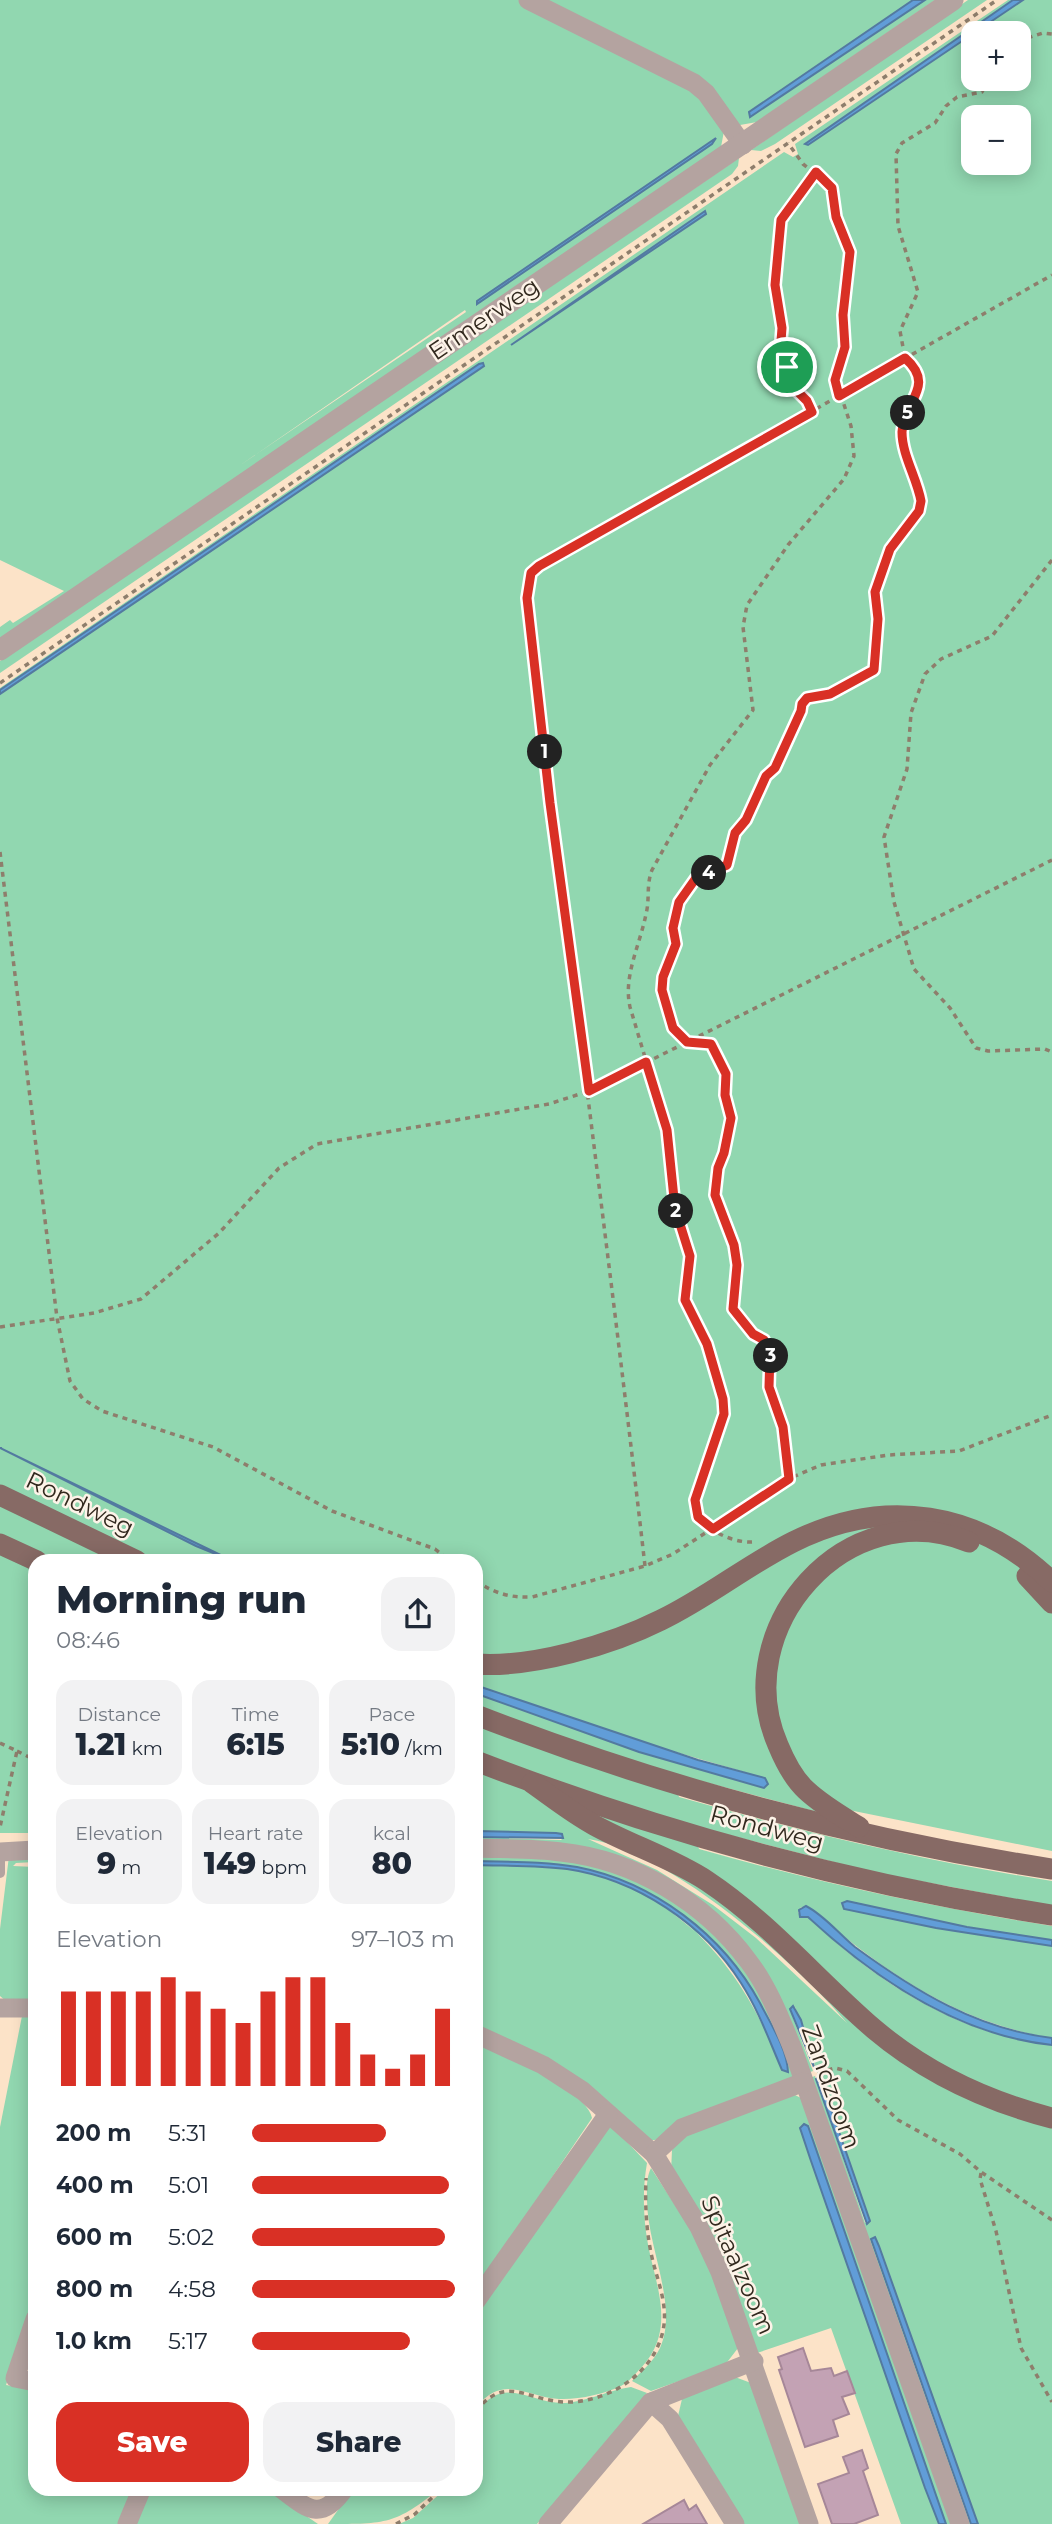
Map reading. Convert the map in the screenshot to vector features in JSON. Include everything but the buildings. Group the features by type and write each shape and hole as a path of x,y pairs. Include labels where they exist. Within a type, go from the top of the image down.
{"main road":[{"name":"Rondweg","path":"0,1495 122,1554"},
{"path":"483,1663 558,1657 633,1633 690,1604 794,1541 858,1518 924,1516 964,1526 989,1535 1022,1554 1052,1582"},
{"path":"877,1837 829,1809 805,1789 787,1766 771,1729 765,1689 766,1665 772,1641 786,1610 812,1575 841,1554 886,1537 926,1533 965,1541 995,1553 1020,1570 1052,1603"},
{"path":"0,1544 28,1557"},
{"name":"Rondweg","path":"483,1718 628,1770 781,1814 877,1837 1052,1869"},
{"name":"Rondweg","path":"483,1764 532,1783 802,1866 954,1900 1052,1915"},
{"path":"532,1783 594,1825 650,1850 707,1881 767,1928 874,2028 920,2063 997,2102 1052,2118"}],"street":[{"path":"528,0 695,83 706,93 743,145"},
{"name":"Ermerweg","path":"0,650 953,0"},
{"name":"Zandzoom","path":"483,1848 563,1852 625,1867 659,1883 694,1906 722,1931 750,1963 779,2015 960,2524"},
{"path":"0,1852 28,1850"},
{"path":"0,2008 28,2008"},
{"name":"Spitaalzoom","path":"483,2037 543,2066 583,2091 655,2156 699,2227 720,2272 754,2361 809,2524"},
{"path":"655,2156 682,2128 803,2080"},
{"path":"483,2291 608,2114"},
{"path":"28,2340 15,2378 28,2381"},
{"name":"Spitaalzoom","path":"548,2524 651,2402 754,2361"},
{"path":"651,2402 670,2419 735,2524"},
{"path":"127,2524 139,2496"},
{"path":"291,2496 307,2508 317,2511 330,2507 339,2496"}],"lane":[{"path":"0,1860 0,1873"}],"path":[{"name":"Ermerweg","path":"0,683 997,0"},
{"path":"1031,37 1044,33 1052,34"},
{"path":"789,1479 783,1427 769,1387 770,1353 764,1340 753,1334 733,1309 737,1265 734,1245 715,1195 718,1168 731,1118 725,1095 726,1074 711,1044 687,1042 673,1028 662,990 663,977 676,944 673,928 679,902 696,878 727,865 735,833 746,820 766,776 775,768 802,704 807,698 830,694 874,670 878,639 877,584 890,549 919,511 921,501 902,431 919,379 916,367 905,358 900,331 918,292 898,226 896,154 902,143 935,123 946,106 957,97 983,91"},
{"path":"713,1529 698,1517 695,1500 724,1414 723,1399 707,1344 685,1300 690,1256 675,1208 667,1130 627,989 647,911 649,877 710,765 753,710 743,627 747,605 788,545 850,470 854,439 835,380 845,347 843,315 850,252 836,217 832,188 800,160 788,143"},
{"path":"812,412 807,401 797,391 791,370 780,354 782,328 775,285 781,220 816,172"},
{"path":"645,1566 527,598 531,573 539,566 1052,275"},
{"path":"1052,560 992,636 941,659 925,674 911,713 907,769 884,837 894,902 914,969 950,1008 976,1048 988,1051 1045,1049 1052,1052"},
{"path":"0,852 57,1318 70,1381 83,1399 102,1411 213,1447 308,1500 412,1539 441,1554"},
{"path":"0,1327 113,1309 141,1299 219,1233 279,1168 317,1144 550,1104 589,1091 1052,860"},
{"path":"483,1585 513,1598 532,1597 645,1566 673,1554 789,1479 821,1465 858,1458 959,1451 1052,1415"},
{"path":"0,1743 28,1756"},
{"path":"0,1827 17,1751"},
{"path":"803,2080 835,2068 847,2071 898,2120 960,2154 981,2172 1052,2220"},
{"path":"483,2403 489,2397 507,2390 560,2401 599,2395 628,2384 654,2355 663,2334 664,2304 652,2258 645,2208 648,2169 655,2156"},
{"path":"981,2172 980,2179 996,2231 1021,2348 1052,2402"},
{"path":"396,2524 415,2514 434,2496"}],"green space":[{"path":"0,0 519,0 689,85 724,131 721,147 0,640 0,627 10,620 13,623 64,591 0,560","holes":["715,139 712,144 477,304 477,301","465,310 466,312 239,466"]},
{"path":"538,0 913,0 749,112 750,117 925,0 935,0 757,122 740,125 713,96"},
{"path":"968,0 987,0 775,144 761,151 751,150"},
{"path":"1008,0 1013,0 983,21 977,21"},
{"path":"1023,0 1052,0 1052,1851 844,1809 793,1781 825,1814 671,1773 679,1797 864,1845 1052,1881 1052,1906 872,1872 690,1825 699,1849 874,1893 1052,1926 1052,1940 967,1927 847,1901 842,1904 845,1909 936,1928 1052,1946 1052,2038 1017,2031 952,2007 892,1972 809,1907 801,1907 798,1913 808,1917 833,1940 890,1983 920,2001 984,2030 1018,2040 1052,2045 1052,2112 1014,2102 948,2073 890,2034 737,1895 706,1876 680,1870 632,1848 697,1883 743,1915 875,2039 911,2066 969,2096 1052,2124 1052,2524 978,2524 879,2246 872,2237 971,2524 964,2524 807,2079 815,2076 865,2223 869,2223 795,2007 790,2010 813,2071 805,2074 783,2012 745,1950 724,1927 675,1888 648,1873 588,1852 546,1846 483,1844 483,1837 563,1838 560,1834 483,1832 483,1554 28,1554 28,1833 0,1833 0,694 484,364 0,688 784,152 793,157 798,154 795,144 961,32 961,36 805,144 808,145 961,42 961,91 1031,91 1031,21 992,21","holes":["703,212 706,214 511,345","662,1748 765,1778 768,1784 763,1788 666,1760","588,1839 619,1847 691,1886 728,1912 796,1970 847,2023 756,1938 713,1905 657,1870"]},
{"path":"739,158 738,166 732,174 0,673 0,661"},
{"path":"483,1852 522,1854 610,1868 689,1908 747,1968 796,2073 790,2082 663,2139 646,2141 483,2032 483,1865 567,1869 607,1878 642,1894 671,1912 647,1892 604,1874 576,1867 483,1861","holes":["684,1922 731,1961 768,2018 788,2064 782,2070 767,2033 727,1967"]},
{"path":"28,1855 28,1862 16,1863 13,1866 28,1867 28,2002 7,2002 0,1996 0,1929 9,1856"},
{"path":"22,2016 28,2016 28,2321 6,2385 28,2389 28,2496 131,2496 119,2524 0,2524 0,2127"},
{"path":"483,2047 560,2084 586,2107 592,2118 483,2280"},
{"path":"795,2095 805,2100 955,2524 946,2524 808,2126 840,2239 939,2524 901,2524 831,2328 757,2353 671,2172 672,2150 684,2134"},
{"path":"610,2124 647,2163 644,2189 645,2223 661,2319 653,2352 629,2380 607,2392 559,2399 506,2389 496,2391 483,2400 483,2304"},
{"path":"651,2168 703,2248 738,2348 725,2365 651,2391 632,2381 657,2353 665,2332 664,2295 648,2218 647,2184"},
{"path":"735,2377 751,2383 802,2524 740,2524 678,2416 682,2399"},
{"path":"631,2387 647,2393 537,2524 399,2524 413,2518 437,2496 483,2496 483,2406 497,2395 518,2393 566,2403"},
{"path":"146,2496 277,2496 318,2524 134,2524"},
{"path":"348,2496 430,2496 412,2509 389,2520 328,2524"}],"water":[{"path":"913,0 925,0 750,117 749,112"},
{"path":"1013,0 1023,0 992,21 983,21"},
{"path":"961,36 961,42 808,145 805,144"},
{"path":"716,138 712,144 477,304 477,301"},
{"path":"705,211 706,214 511,345"},
{"path":"483,363 484,366 0,694 0,690"},
{"path":"0,1448 219,1554 196,1546"},
{"path":"483,1688 698,1760 765,1778 768,1784 764,1788 639,1752 483,1696"},
{"path":"483,1831 556,1833 562,1834 563,1838 483,1837"},
{"path":"483,1861 552,1864 605,1874 633,1885 684,1915 727,1955 745,1978 777,2036 785,2054 788,2072 782,2070 741,1983 726,1962 688,1924 643,1894 618,1883 593,1874 533,1866 483,1865"},
{"path":"847,1901 967,1927 1052,1940 1052,1946 936,1928 844,1909 842,1903"},
{"path":"806,1906 825,1919 855,1947 924,1993 998,2026 1052,2038 1052,2045 984,2030 920,2000 861,1962 808,1917 800,1917 799,1910"},
{"path":"793,2006 801,2020 814,2067 790,2009"},
{"path":"820,2077 870,2221 867,2224 816,2079"},
{"path":"804,2124 808,2126 946,2524 939,2524 925,2488 800,2128"},
{"path":"875,2237 978,2524 971,2524 871,2239"}],"route":[{"path":"816,172 827,180 832,188 836,217 850,252 844,293 845,347 836,372 836,387 839,396 905,358 916,367 919,379 917,390 902,431 921,501 919,511 909,520 890,549 879,577 875,592 878,639 874,670 864,678 830,694 807,698 802,704 775,768 766,776 746,820 735,833 728,855 730,860 725,868 696,878 679,902 674,918 676,944 663,977 662,990 673,1028 687,1042 711,1044 726,1074 725,1095 731,1118 718,1168 715,1195 734,1245 737,1283 731,1300 736,1314 753,1334 764,1340 770,1353 772,1369 769,1387 783,1427 784,1462 789,1479 713,1529 698,1517 695,1500 724,1414 723,1399 707,1344 685,1300 690,1256 675,1208 667,1130 646,1062 589,1091 550,803 527,598 531,573 539,566 812,412 807,401 797,391 795,379 787,367 779,348 782,328 775,285 781,244 779,229 781,220 795,197 807,186 816,172"}]}
